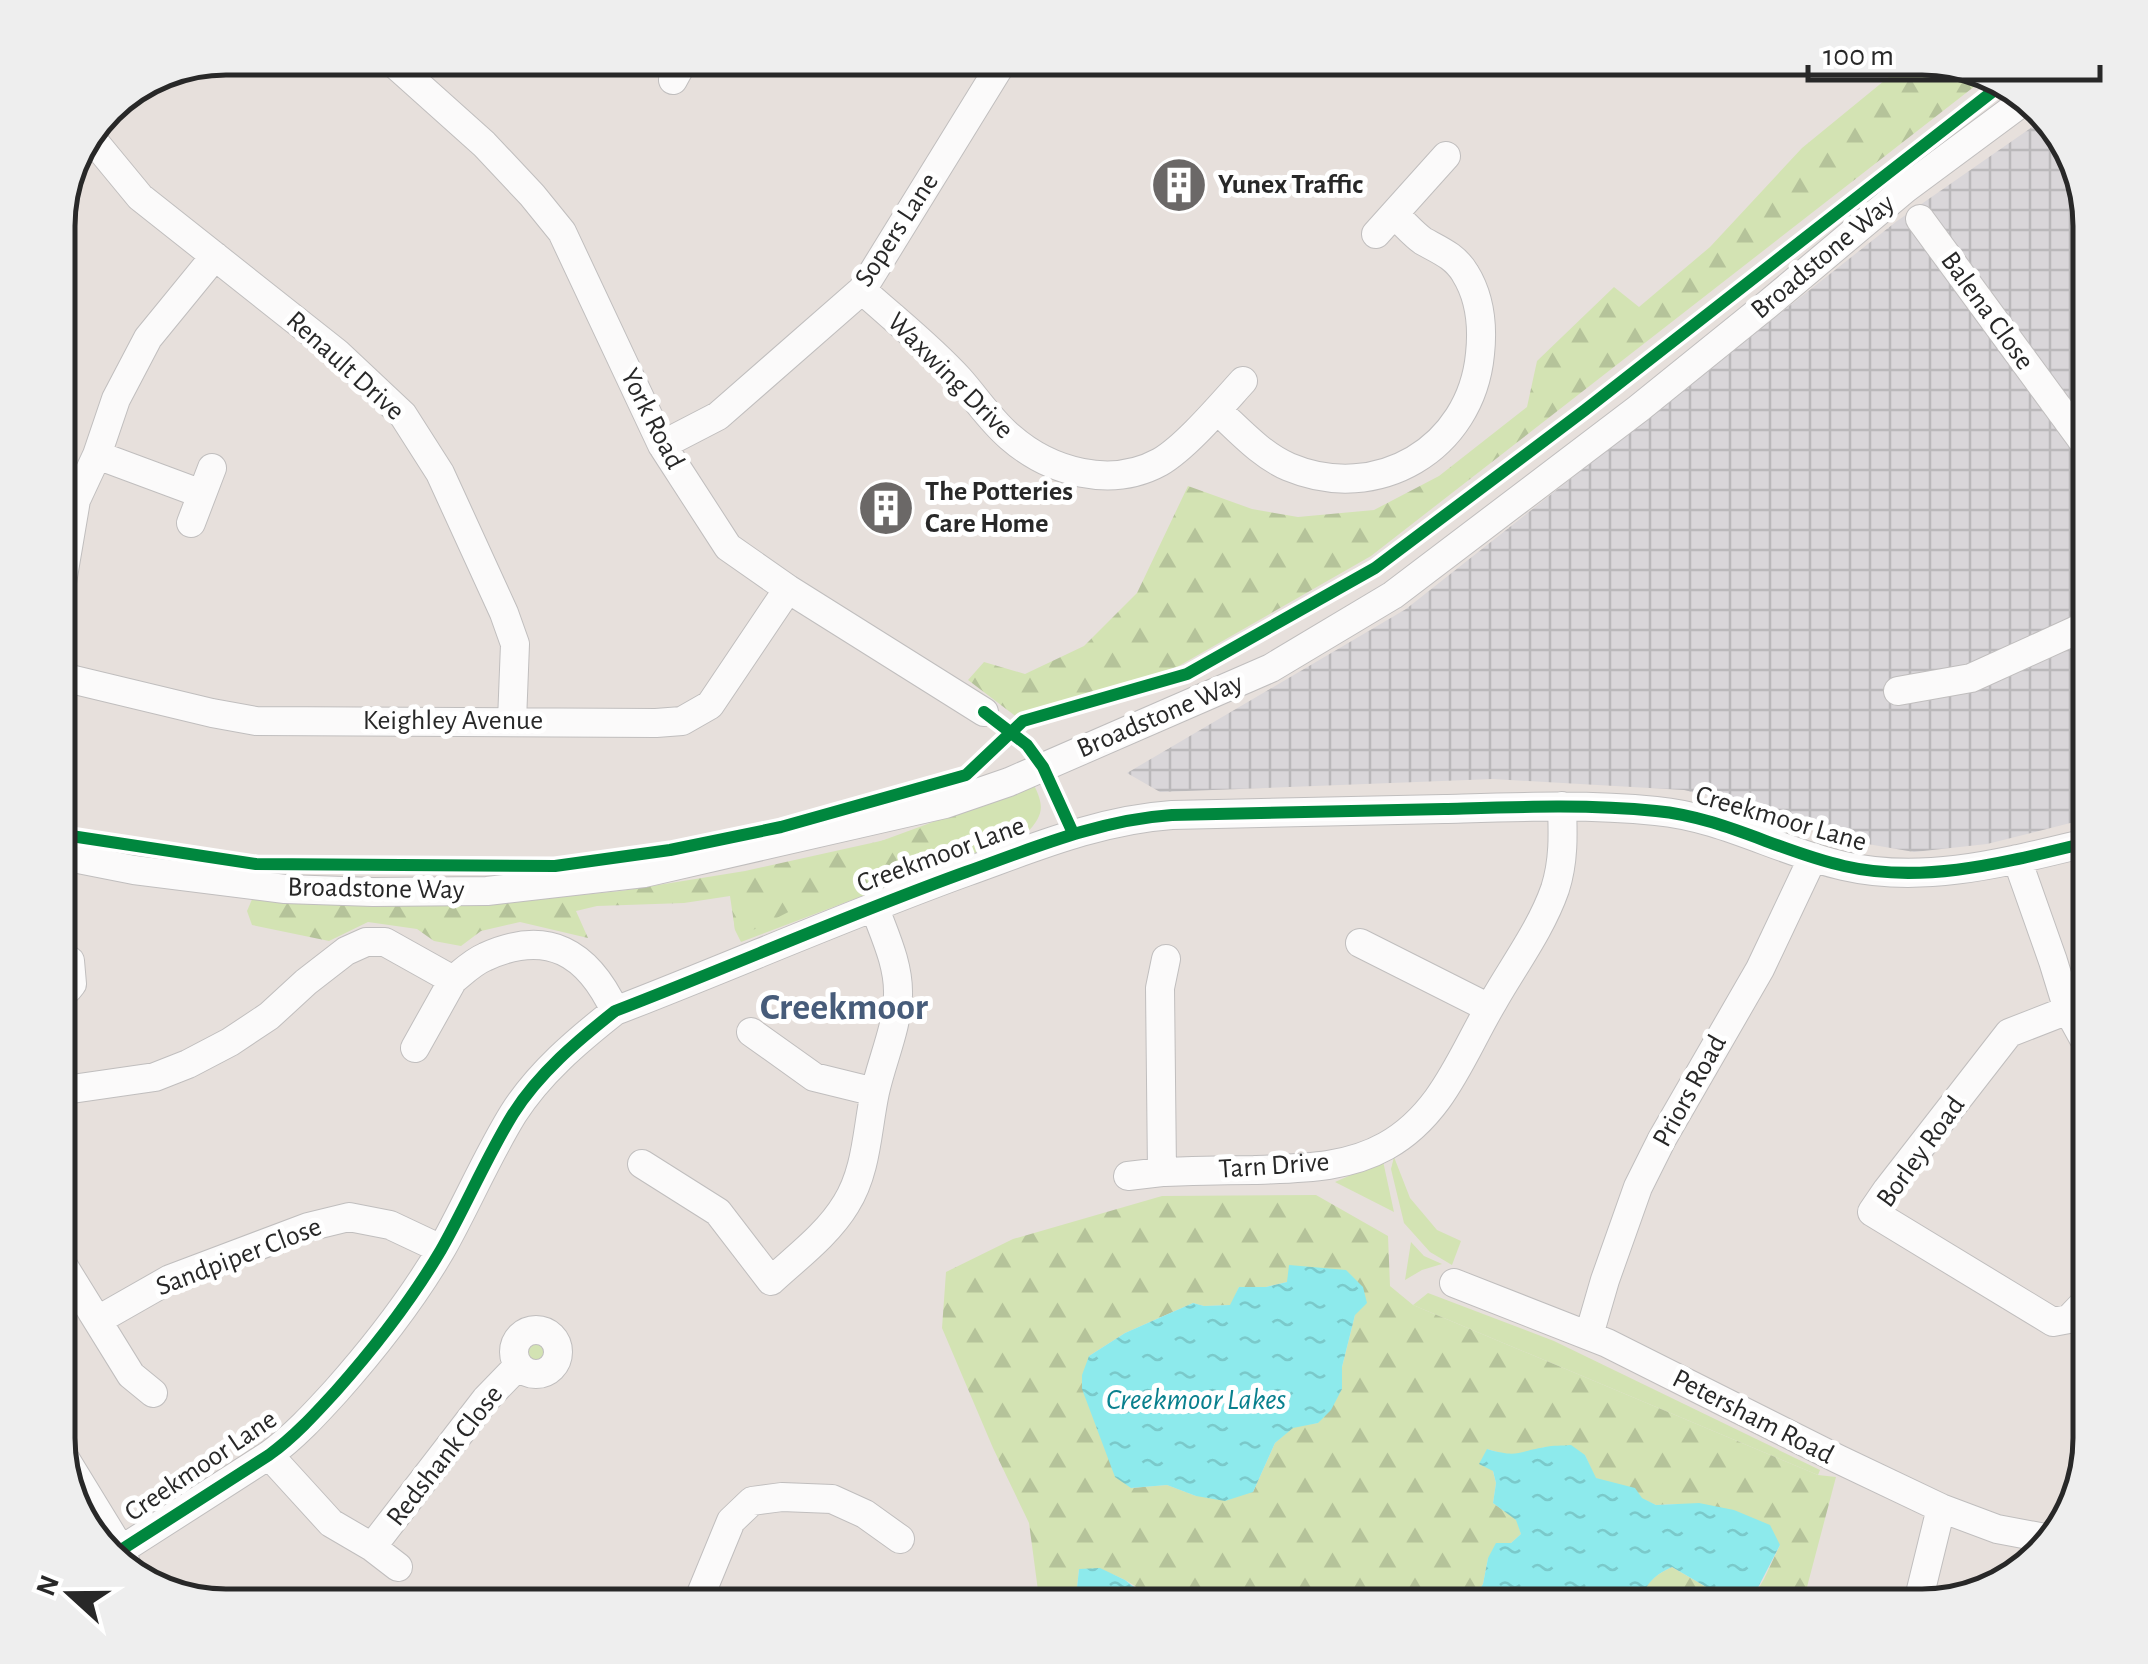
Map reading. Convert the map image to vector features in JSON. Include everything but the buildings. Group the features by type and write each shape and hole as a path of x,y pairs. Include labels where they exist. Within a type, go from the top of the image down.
{"street":[{"name":"York Road","path":"407,75 484,144 562,232 662,445 728,547 984,712"},
{"name":"Sopers Lane","path":"662,445 718,416 862,290 995,75"},
{"name":"Broadstone Way","path":"75,858 134,870 285,889 488,891 644,872 927,808 1009,782 1271,668 1393,596 1638,409 1905,189 2016,108"},
{"name":"Renault Drive","path":"98,147 140,197 367,378 422,441 440,472 515,644 512,720"},
{"path":"1217,410 1256,447 1287,466 1342,479 1392,472 1422,454 1447,432 1472,395 1482,330 1479,308 1464,270 1442,249 1386,224 1446,156"},
{"name":"Balena Close","path":"1920,219 2073,428"},
{"path":"75,506 116,399 148,338 215,256"},
{"name":"Waxwing Drive","path":"862,290 957,377 1012,439 1035,455 1069,470 1110,475 1140,471 1164,460 1243,381"},
{"path":"97,455 207,481 191,522"},
{"name":"Keighley Avenue","path":"75,680 256,721 682,720 710,705 788,589"},
{"path":"1898,691 1971,678 2073,632"},
{"name":"Creekmoor Lane","path":"133,1557 284,1444 358,1366 400,1315 441,1249 514,1113 552,1066 584,1035 615,1011 874,906 1074,833 1149,816 1562,806 1659,811 1719,823 1842,866 1923,874 2073,846"},
{"name":"Tarn Drive","path":"1128,1176 1324,1168 1388,1146 1428,1113 1455,1074 1555,889 1562,860 1562,806"},
{"name":"Priors Road","path":"1589,1335 1638,1187 1760,968 1813,856"},
{"path":"2017,859 2073,1019"},
{"path":"642,1164 718,1212 777,1290 849,1200 866,1152 875,1092 898,996 896,969 874,906"},
{"path":"75,1088 154,1076 188,1064 269,1016 333,962 366,942 385,942 453,980"},
{"path":"1360,943 1490,1008"},
{"path":"415,1048 453,980 482,958 525,945 549,944 577,957 603,986 615,1011"},
{"path":"1162,1172 1160,988 1166,960"},
{"name":"Borley Road","path":"2068,1010 2010,1033 1872,1212 2052,1322 2073,1315"},
{"path":"751,1032 814,1077 875,1092"},
{"name":"Sandpiper Close","path":"98,1320 170,1279 308,1227 349,1217 390,1225 441,1249"},
{"name":"Petersham Road","path":"1454,1283 1589,1335 1941,1508 1997,1529 2036,1536"},
{"path":"75,1284 131,1374 153,1393"},
{"name":"Redshank Close","path":"372,1547 474,1413 518,1366"},
{"name":"Redshank Close","path":"270,1455 331,1523 398,1567"},
{"path":"703,1589 731,1520 752,1502 832,1499 865,1514 900,1539"},
{"path":"89,1500 109,1533"},
{"path":"1920,1589 1941,1508"}],"shaded area":[{"path":"2034,125 2057,159 2068,187 2073,226 2073,822 1987,844 1914,852 1850,841 1746,805 1684,790 1493,779 1160,792 1127,773 1406,609 1897,221"}],"green space":[{"path":"1891,75 1941,76 1976,85 1371,556 1177,667 1018,718 968,680 984,662 1025,674 1084,646 1137,593 1188,486 1252,509 1298,517 1374,510 1439,476 1527,407 1537,361 1614,287 1639,307 1710,247 1802,148"},
{"path":"1034,785 1040,811 1026,834 741,942 735,930 731,896"},
{"path":"980,806 992,808 990,825 948,847 903,861 865,889 821,893 753,930 735,930 730,896 576,911 588,938 520,922 481,931 461,946 434,941 417,929 368,922 329,941 252,925 247,911 253,897 487,904 621,891 745,871 894,838"},
{"path":"1394,1157 1410,1198 1437,1230 1461,1241 1452,1265 1430,1252 1404,1223 1391,1169"},
{"path":"1383,1161 1394,1212 1335,1182"},
{"path":"1316,1195 1388,1236 1390,1286 1413,1305 1818,1475 1836,1477 1806,1589 1758,1589 1780,1545 1676,1504 1656,1505 1595,1478 1585,1455 1545,1447 1518,1455 1487,1449 1496,1483 1493,1503 1517,1520 1521,1534 1488,1558 1480,1589 1139,1589 1102,1571 1079,1569 1077,1589 1038,1589 1029,1523 942,1328 946,1272 1013,1239 1162,1196","holes":["1287,1282 1355,1315 1342,1367 1342,1389 1318,1423 1293,1427 1275,1443 1253,1492 1196,1496 1167,1485 1131,1488 1089,1356 1125,1333 1193,1303 1231,1305 1239,1287"]},
{"path":"1411,1242 1424,1256 1442,1264 1405,1280"},
{"path":"1428,1293 1554,1341 1820,1470 1818,1475 1413,1305"},
{"path":"534,1339 543,1342 543,1360 534,1363 525,1360 522,1351 525,1342"},
{"path":"1672,1567 1712,1589 1645,1589"}],"water":[{"name":"Creekmoor Lakes","path":"1289,1265 1346,1270 1363,1287 1367,1303 1355,1315 1342,1367 1342,1389 1331,1410 1318,1423 1293,1428 1275,1443 1253,1492 1225,1501 1167,1485 1131,1488 1115,1477 1082,1389 1089,1356 1125,1333 1193,1303 1230,1305 1239,1287 1287,1282"},
{"path":"1571,1445 1585,1455 1596,1478 1635,1488 1642,1498 1656,1505 1699,1503 1734,1510 1770,1525 1780,1545 1757,1589 1708,1588 1672,1567 1646,1589 1480,1589 1496,1543 1511,1543 1521,1534 1516,1520 1493,1503 1493,1471 1479,1464 1487,1449 1511,1454"},
{"path":"1100,1568 1137,1589 1077,1589 1079,1569"}],"cycle path":[{"path":"75,837 256,864 555,866 670,850 781,827 966,775 1023,721 1187,674 1375,568 1585,410 1991,92"},
{"path":"984,712 1027,745 1043,767 1073,833"},
{"path":"123,1549 269,1455 328,1400 429,1269 523,1099 560,1058 615,1011 1016,854 1092,829 1172,815 1524,807 1603,807 1681,815 1728,827 1820,860 1875,871 1937,872 2073,846"}],"place":[{"name":"Yunex Traffic","path":"1179,185"},
{"name":"The Potteries Care Home","path":"886,508"}],"district":[{"name":"Creekmoor","path":"844,1008"}]}
